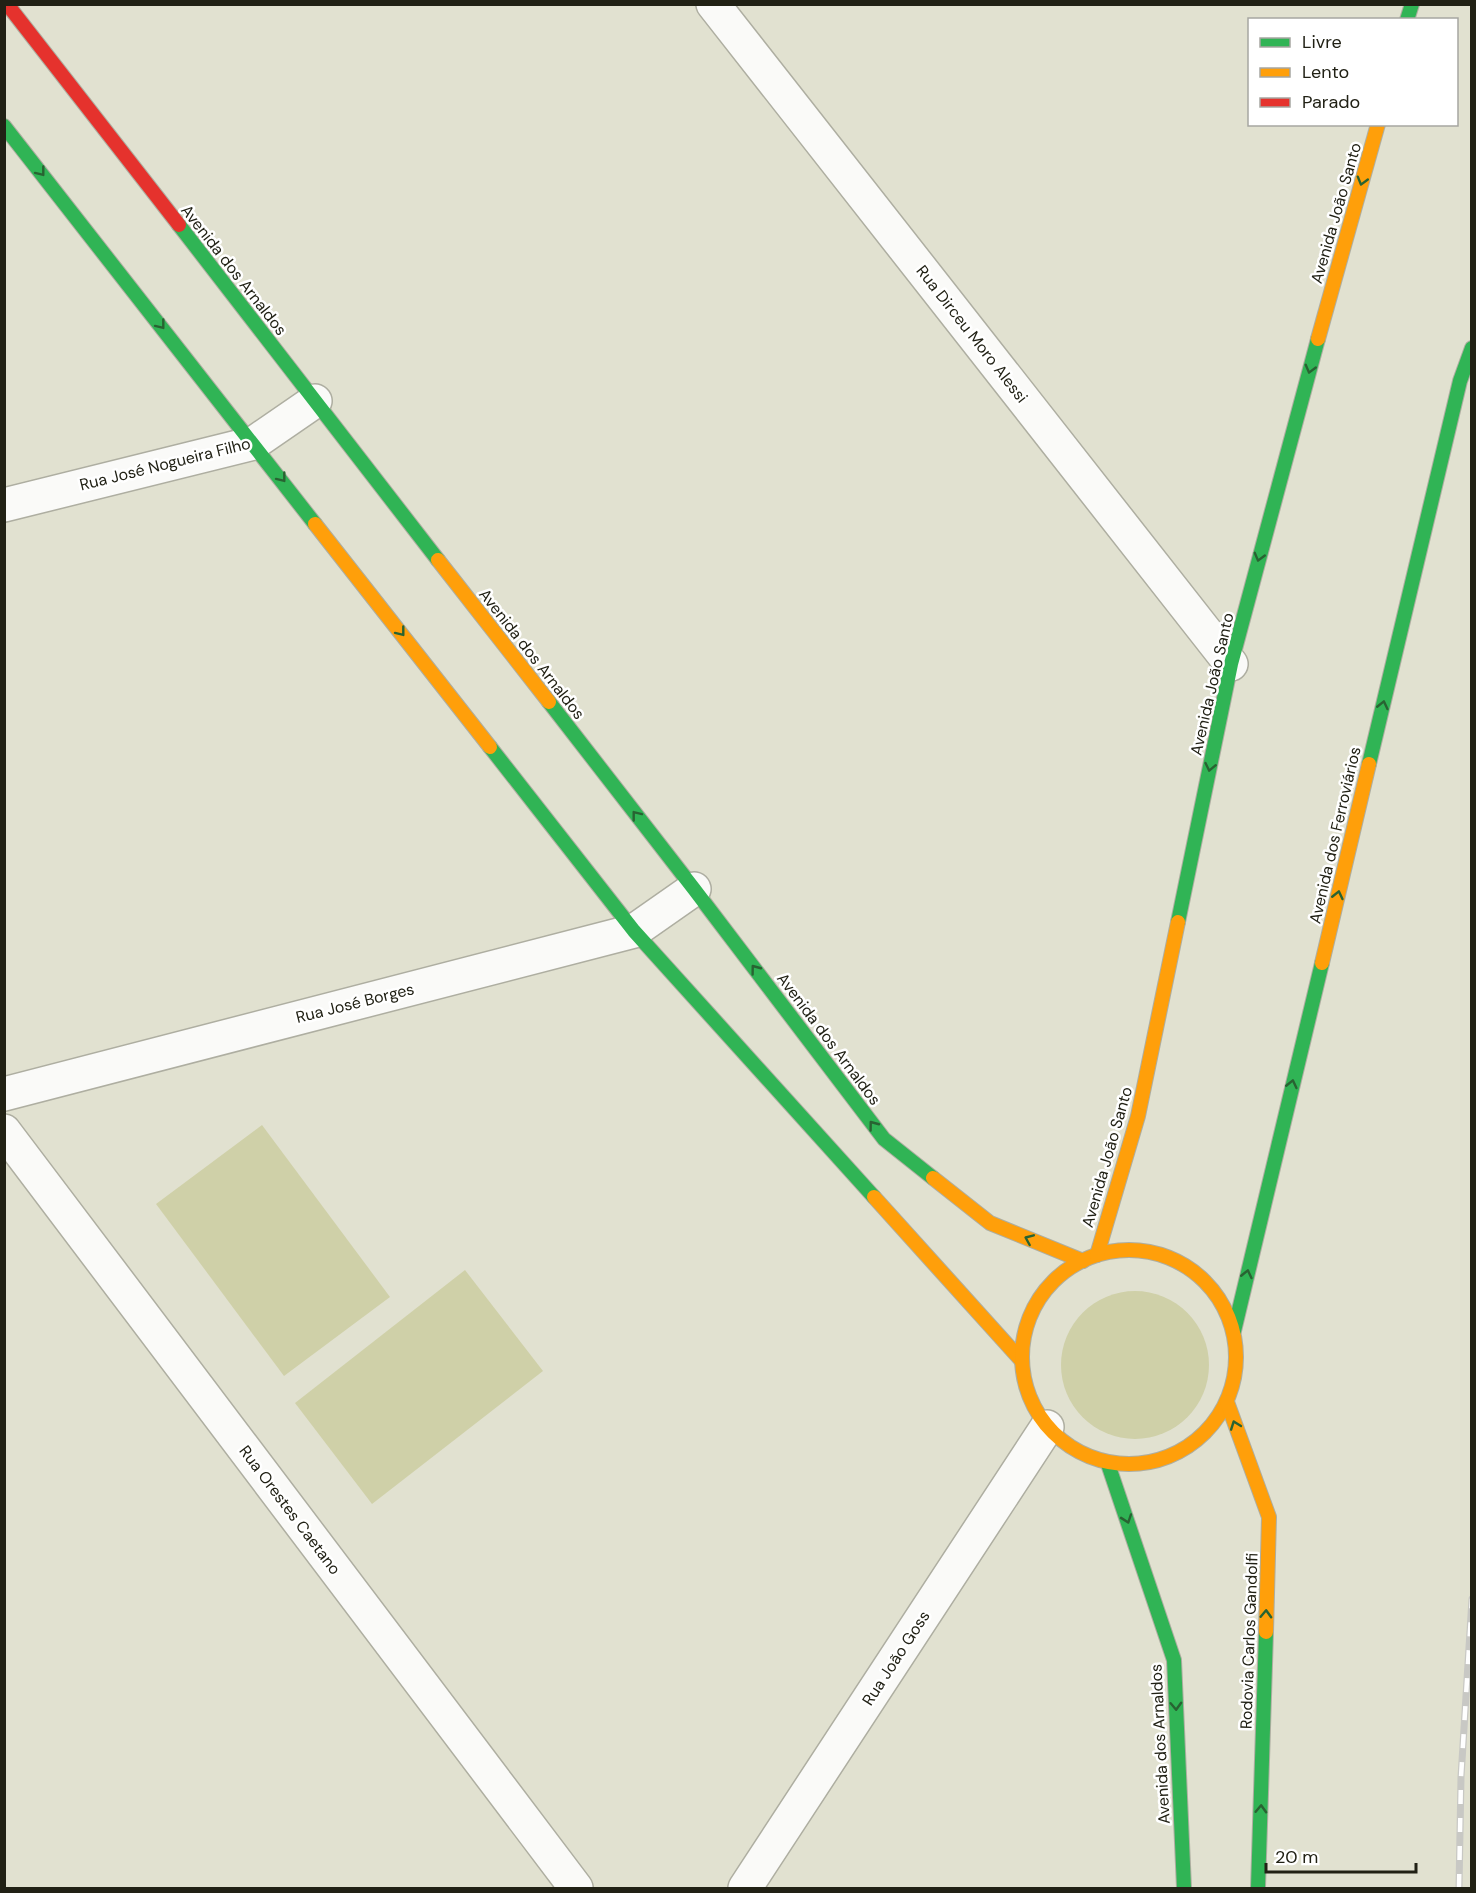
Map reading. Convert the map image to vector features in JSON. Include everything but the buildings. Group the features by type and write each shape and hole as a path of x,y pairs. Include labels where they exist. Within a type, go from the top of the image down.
{"main road":[{"name":"Avenida dos Arnaldos","path":"7,4 694,889 884,1138 990,1223 1083,1261"},
{"path":"4,126 634,931 1021,1360"},
{"name":"Avenida João Santo","path":"1097,1255 1138,1116 1231,664 1317,341 1377,126"},
{"name":"Avenida dos Ferroviários","path":"1234,1331 1472,348"},
{"path":"1133,1249 1167,1256 1197,1274 1221,1299 1234,1331 1236,1366 1227,1402 1207,1432 1178,1454 1143,1465 1108,1464 1073,1451 1047,1427 1028,1395 1021,1360 1026,1325 1042,1294 1067,1269 1097,1255 1133,1249"},
{"name":"Rodovia Carlos Gandolfi","path":"1227,1402 1269,1517 1258,1888"},
{"name":"Avenida dos Arnaldos","path":"1108,1464 1174,1660 1184,1888"}],"street":[{"name":"Rua Dirceu Moro Alessi","path":"713,4 1231,664"},
{"name":"Rua José Nogueira Filho","path":"4,505 254,443 315,401"},
{"name":"Rua José Borges","path":"4,1094 634,931 694,889"},
{"name":"Rua Orestes Caetano","path":"4,1131 576,1888"},
{"name":"Rua João Goss","path":"745,1888 1047,1427"}],"green space":[{"path":"262,1125 390,1297 284,1376 156,1204"},
{"path":"465,1270 543,1371 372,1504 295,1403"},
{"path":"1135,1291 1163,1296 1188,1312 1204,1337 1209,1365 1204,1393 1188,1418 1163,1434 1135,1439 1107,1434 1082,1418 1066,1393 1061,1365 1066,1337 1082,1312 1107,1296"}],"railway":[{"path":"1459,1888 1461,1777 1472,1599"}],"traffic: fast":[{"path":"1408,18 1412,4"},
{"path":"4,126 315,524"},
{"path":"179,225 438,560"},
{"path":"1178,922 1231,664 1318,339"},
{"path":"1369,764 1460,381 1472,348"},
{"path":"549,702 884,1139 933,1178"},
{"path":"490,747 634,931 874,1197"},
{"path":"1234,1331 1322,963"},
{"path":"1108,1464 1174,1660 1184,1888"},
{"path":"1258,1888 1266,1632"}],"traffic: slow":[{"path":"1318,339 1377,126"},
{"path":"315,524 490,747"},
{"path":"438,560 549,702"},
{"path":"1322,963 1369,764"},
{"path":"1097,1255 1138,1116 1178,922"},
{"path":"933,1178 990,1223 1083,1261"},
{"path":"874,1197 1021,1360"},
{"path":"1129,1250 1150,1252 1170,1258 1205,1281 1228,1316 1234,1336 1236,1357 1234,1378 1228,1398 1205,1433 1170,1456 1150,1462 1129,1464 1108,1462 1088,1456 1053,1433 1030,1398 1024,1378 1022,1357 1024,1336 1030,1316 1053,1281 1088,1258 1108,1252 1129,1250"},
{"path":"1227,1402 1269,1517 1266,1632"}],"traffic: jam":[{"path":"7,4 179,225"}]}
